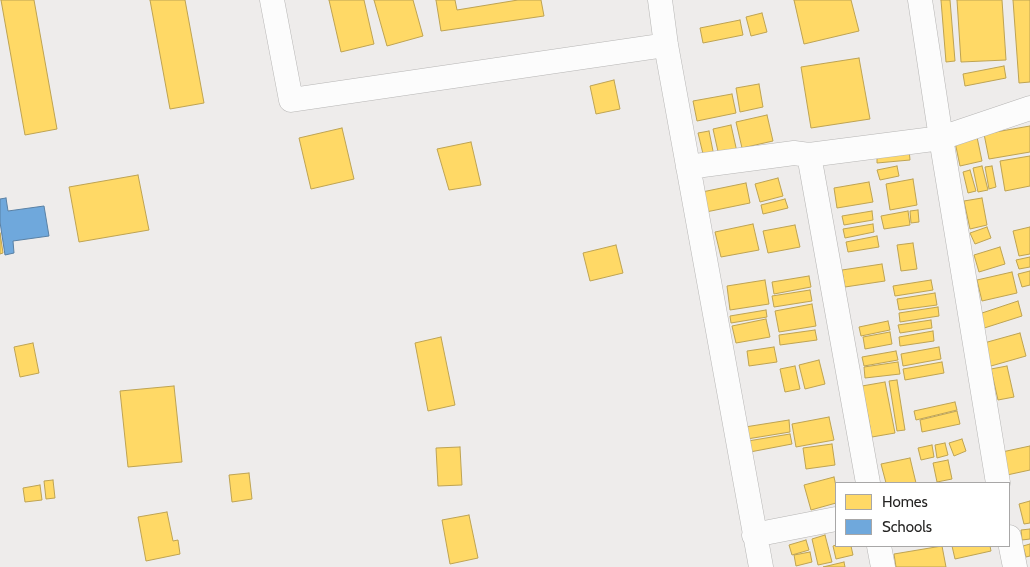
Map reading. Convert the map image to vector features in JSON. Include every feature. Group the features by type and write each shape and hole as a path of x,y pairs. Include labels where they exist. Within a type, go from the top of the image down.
{"street":[{"path":"272,0 291,100 666,45"},
{"path":"660,0 666,45 761,567"},
{"path":"920,0 998,482"},
{"path":"688,167 794,153 809,155 941,138 1030,108"},
{"path":"809,155 868,482"},
{"path":"754,535 835,519"},
{"path":"1010,542 1015,567"},
{"path":"879,547 883,567"}],"building: Homes":[{"path":"1,0 34,0 57,129 25,135"},
{"path":"150,0 185,0 204,103 170,109"},
{"path":"329,0 364,0 374,44 341,52"},
{"path":"374,0 413,0 423,36 387,46"},
{"path":"436,0 455,0 457,10 518,0 541,0 544,16 441,31"},
{"path":"794,0 851,0 859,31 804,44"},
{"path":"941,0 950,0 955,61 946,62"},
{"path":"957,0 1002,0 1006,60 961,62"},
{"path":"1013,0 1030,0 1030,82 1019,83"},
{"path":"762,13 767,32 751,36 746,17"},
{"path":"740,20 743,35 703,43 700,28"},
{"path":"859,58 870,119 811,128 801,67"},
{"path":"1004,66 1006,78 965,86 963,74"},
{"path":"614,80 620,109 596,114 590,86"},
{"path":"759,84 763,107 740,112 736,88"},
{"path":"732,94 736,113 697,121 693,101"},
{"path":"767,115 773,141 742,148 736,122"},
{"path":"731,125 737,152 719,156 713,129"},
{"path":"1030,126 1030,152 989,159 984,134"},
{"path":"342,128 354,179 311,189 299,138"},
{"path":"709,131 714,156 704,158 698,133"},
{"path":"977,137 982,161 960,166 955,142"},
{"path":"471,142 481,185 449,190 437,149"},
{"path":"909,149 910,160 877,163 877,152"},
{"path":"1030,156 1030,186 1005,191 1000,161"},
{"path":"897,166 899,176 880,180 877,170"},
{"path":"982,166 988,190 978,192 973,168"},
{"path":"992,166 996,187 989,189 985,167"},
{"path":"970,170 976,191 968,193 963,172"},
{"path":"138,175 149,230 79,242 69,187"},
{"path":"778,178 783,196 760,202 755,184"},
{"path":"913,179 917,205 890,210 886,184"},
{"path":"869,182 873,202 837,208 834,188"},
{"path":"746,183 750,203 706,212 702,192"},
{"path":"982,198 987,225 970,229 964,201"},
{"path":"785,199 788,208 763,214 761,205"},
{"path":"918,210 919,222 911,223 910,211"},
{"path":"872,211 873,220 844,225 842,216"},
{"path":"908,211 910,225 884,229 881,216"},
{"path":"753,224 759,250 721,257 715,232"},
{"path":"873,224 874,232 845,238 843,229"},
{"path":"795,225 800,247 768,253 763,231"},
{"path":"987,227 991,238 975,244 970,233"},
{"path":"1030,227 1030,254 1019,256 1013,231"},
{"path":"0,233 3,253 0,254"},
{"path":"877,236 879,247 848,252 846,242"},
{"path":"913,243 917,269 901,271 897,245"},
{"path":"616,245 623,273 590,281 583,253"},
{"path":"1000,247 1005,264 979,272 974,255"},
{"path":"1030,257 1030,267 1019,269 1016,260"},
{"path":"882,264 885,281 845,287 842,270"},
{"path":"1030,271 1030,285 1022,287 1018,274"},
{"path":"1012,272 1017,293 982,301 977,280"},
{"path":"809,276 811,287 774,294 772,282"},
{"path":"765,280 769,304 730,310 727,286"},
{"path":"931,280 933,290 895,296 893,286"},
{"path":"810,290 812,301 774,307 772,296"},
{"path":"935,293 937,305 899,310 897,299"},
{"path":"1018,301 1022,316 978,330 973,316"},
{"path":"812,304 816,326 779,332 775,311"},
{"path":"938,307 939,316 900,322 899,313"},
{"path":"766,310 767,317 731,323 730,316"},
{"path":"766,319 770,337 736,343 732,326"},
{"path":"931,320 932,328 900,333 898,325"},
{"path":"888,321 890,330 861,336 859,327"},
{"path":"815,330 817,340 780,345 779,335"},
{"path":"933,331 934,341 900,346 899,337"},
{"path":"890,332 892,344 865,349 863,337"},
{"path":"1020,333 1026,356 991,366 984,343"},
{"path":"441,337 455,405 428,411 415,343"},
{"path":"33,343 39,373 20,377 14,347"},
{"path":"774,347 777,362 749,366 747,351"},
{"path":"939,347 941,359 903,366 901,354"},
{"path":"896,351 898,360 864,366 862,357"},
{"path":"819,360 825,384 805,389 799,365"},
{"path":"898,362 900,374 865,378 864,367"},
{"path":"942,362 944,373 905,380 903,369"},
{"path":"795,366 800,389 785,392 780,369"},
{"path":"1007,366 1014,397 998,400 991,369"},
{"path":"897,380 905,430 897,431 889,381"},
{"path":"885,382 895,433 872,437 862,386"},
{"path":"174,386 182,462 128,467 120,391"},
{"path":"955,402 957,410 916,420 914,411"},
{"path":"957,411 960,424 922,432 920,420"},
{"path":"829,417 834,440 796,447 792,424"},
{"path":"789,420 790,432 747,439 745,427"},
{"path":"790,434 792,444 750,452 748,441"},
{"path":"962,439 966,451 954,456 949,443"},
{"path":"945,443 948,455 937,458 935,445"},
{"path":"832,444 835,465 806,469 803,448"},
{"path":"932,445 934,457 921,460 918,448"},
{"path":"1030,446 1030,470 1007,475 1002,452"},
{"path":"460,447 462,485 438,486 436,448"},
{"path":"910,458 916,482 886,482 881,464"},
{"path":"948,460 952,479 937,482 933,463"},
{"path":"249,473 252,499 232,502 229,475"},
{"path":"834,477 835,503 811,510 804,485"},
{"path":"53,480 55,498 46,499 44,481"},
{"path":"40,485 42,500 25,502 23,488"},
{"path":"1030,501 1030,523 1024,524 1019,504"},
{"path":"167,512 173,541 178,540 180,554 146,561 138,517"},
{"path":"469,515 478,558 450,564 442,520"},
{"path":"1030,529 1030,539 1022,540 1021,530"},
{"path":"825,535 832,562 818,565 812,539"},
{"path":"806,540 809,550 792,555 789,545"},
{"path":"1030,544 1030,556 1026,557 1023,546"},
{"path":"833,546 851,547 853,555 836,559"},
{"path":"942,547 946,567 896,567 894,554"},
{"path":"952,547 990,547 991,551 955,559"},
{"path":"810,552 812,562 796,566 794,555"},
{"path":"844,562 845,567 823,567"}],"building: Schools":[{"path":"6,198 8,211 44,206 49,236 13,241 14,253 5,255 0,222 0,199"}]}
